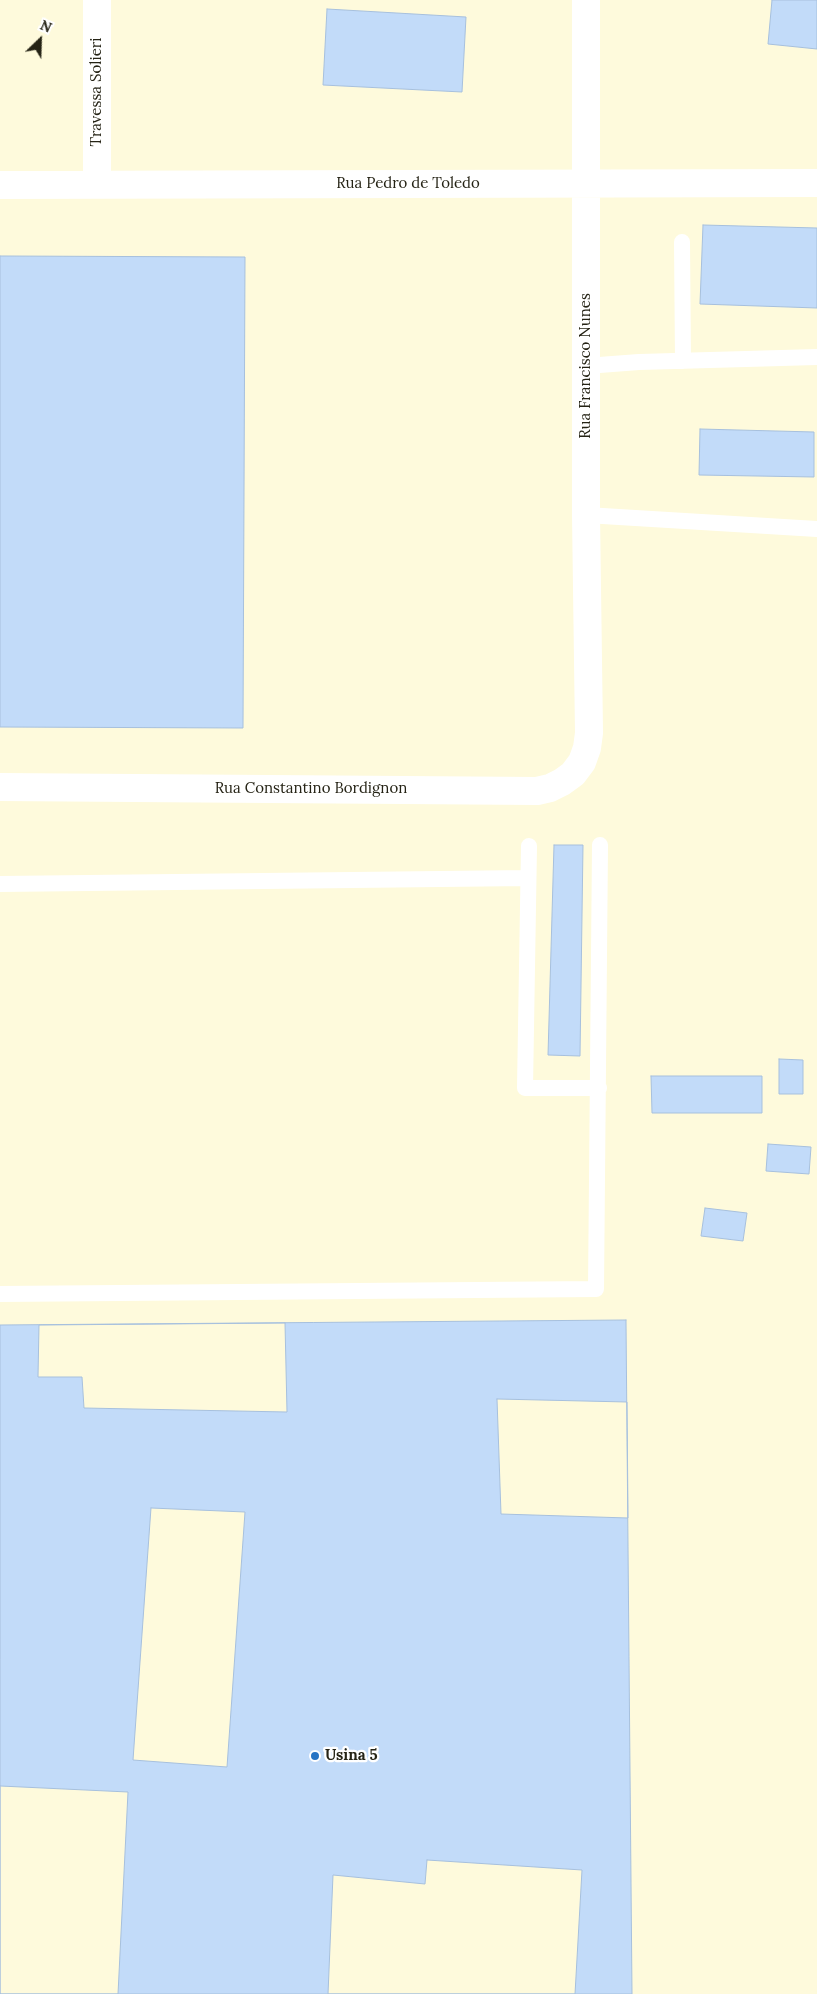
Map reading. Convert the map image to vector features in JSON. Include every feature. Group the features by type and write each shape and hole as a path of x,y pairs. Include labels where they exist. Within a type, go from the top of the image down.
{"street":[{"name":"Travessa Solieri","path":"97,0 97,185"},
{"name":"Rua Francisco Nunes","path":"586,0 586,515 589,733"},
{"name":"Rua Pedro de Toledo","path":"0,185 817,183"},
{"name":"Rua Constantino Bordignon","path":"0,787 537,791 550,788 573,774 584,754 589,733"}],"lane":[{"path":"682,242 683,361"},
{"path":"586,366 817,357"},
{"path":"586,515 817,529"},
{"path":"0,1294 596,1289 600,845"},
{"path":"528,846 525,1088 599,1088"},
{"path":"0,884 528,878"}],"building":[{"path":"772,0 817,0 817,49 768,44"},
{"path":"327,9 466,17 462,92 323,85"},
{"path":"703,225 817,228 817,308 700,304"},
{"path":"0,256 245,257 243,728 0,727"},
{"path":"700,429 814,432 814,477 699,475"},
{"path":"554,845 583,845 580,1056 548,1055"},
{"path":"779,1059 803,1060 803,1094 779,1094"},
{"path":"651,1076 762,1076 762,1113 652,1113"},
{"path":"768,1144 811,1147 809,1174 766,1171"},
{"path":"705,1208 747,1213 743,1241 701,1236"},
{"name":"Usina 5","path":"626,1320 632,1994 0,1994 0,1325"},
{"path":"285,1323 287,1412 84,1408 82,1377 38,1377 39,1325"},
{"path":"497,1399 627,1402 628,1518 501,1514"},
{"path":"151,1508 245,1512 227,1767 133,1760"},
{"path":"0,1786 128,1792 118,1994 0,1994"},
{"path":"427,1860 582,1870 575,1994 328,1994 333,1875 425,1884"}],"place":[{"name":"Usina 5","path":"315,1756"}]}
